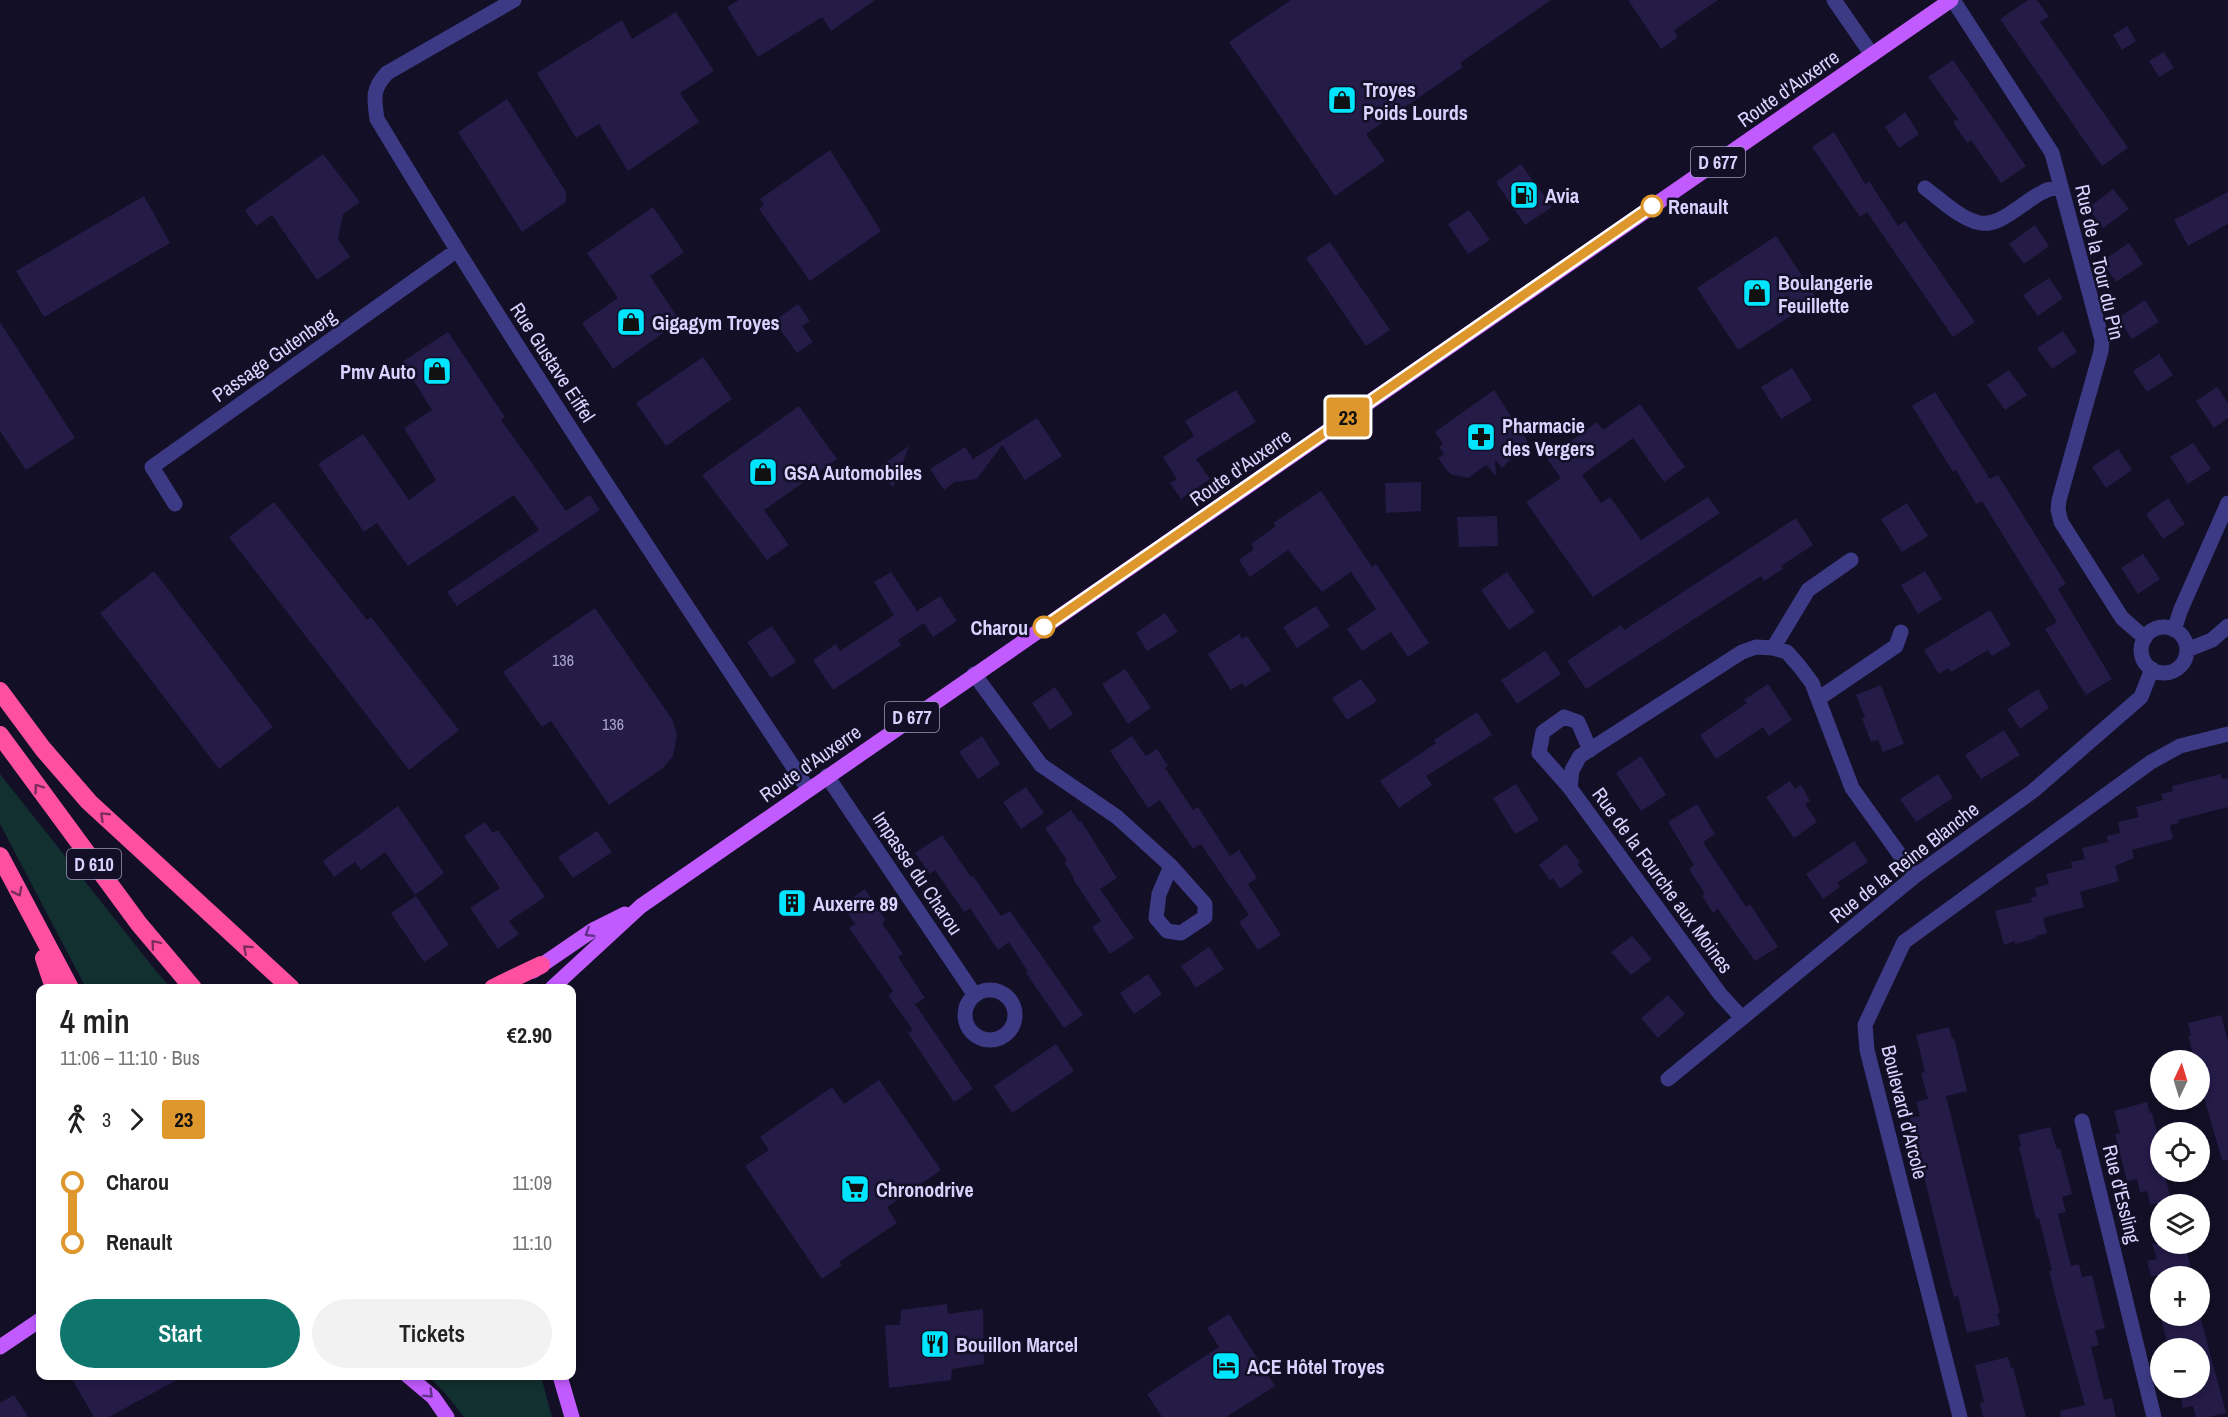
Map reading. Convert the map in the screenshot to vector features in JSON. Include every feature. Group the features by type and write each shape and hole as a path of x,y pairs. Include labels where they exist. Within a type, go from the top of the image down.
{"highway":[{"path":"0,691 43,749 90,802 287,984"},
{"name":"D 610","path":"0,735 138,924 190,984"},
{"path":"0,856 68,984"},
{"path":"36,927 53,984"},
{"path":"501,984 541,965"}],"main road":[{"name":"Route d'Auxerre","path":"556,984 641,906 1952,0"},
{"name":"Route d'Auxerre","path":"515,984 593,930 641,906"},
{"path":"0,1347 36,1323"},
{"path":"413,1380 433,1397 447,1417"},
{"path":"561,1380 572,1417"}],"street":[{"name":"Rue Gustave Eiffel","path":"514,0 387,72 378,82 374,97 377,119 456,251 698,627 808,789"},
{"path":"1834,0 1872,55"},
{"name":"Rue de la Tour du Pin","path":"1952,0 2052,153 2102,339 2101,351 2058,510 2061,522 2122,618 2145,638"},
{"path":"1925,188 1953,209 1976,222 1988,223 2002,218 2043,191 2061,187"},
{"name":"Passage Gutenberg","path":"175,504 152,466 456,251"},
{"path":"2174,630 2228,503"},
{"path":"1851,560 1808,590 1773,648 1787,652 1812,683 1852,788 1914,876"},
{"path":"2187,650 2212,640 2228,626"},
{"path":"2161,627 2174,630 2183,637 2187,650 2186,658 2175,669 2163,672 2152,669 2147,665 2141,652 2145,638 2161,627"},
{"path":"1818,699 1896,646 1901,632"},
{"name":"Rue de la Fourche aux Moines","path":"1742,1018 1720,994 1570,788 1572,770 1580,756 1742,652 1756,646 1773,648"},
{"name":"Rue de la Reine Blanche","path":"1668,1079 1914,876 2033,791 2141,697 2152,669"},
{"path":"974,674 1041,765 1117,817 1171,866"},
{"path":"1570,788 1539,753 1543,732 1564,717 1578,722 1590,750"},
{"name":"Boulevard d'Arcole","path":"1960,1417 1867,1050 1865,1025 1904,942 2151,762 2180,746 2228,735"},
{"name":"Impasse du Charou","path":"827,776 974,994"},
{"name":"Rue d'Essling","path":"2082,1121 2154,1417"}],"green space":[{"path":"0,774 167,984 84,984 0,824"},
{"path":"432,1380 542,1380 552,1417 464,1417"}],"building":[{"path":"739,0 875,0 831,31 822,17 758,57 727,7"},
{"name":"Troyes Poids Lourds","path":"1291,0 1551,0 1460,63 1463,67 1366,134 1385,161 1335,196 1229,42"},
{"path":"1628,0 1718,0 1674,30 1678,37 1661,49"},
{"path":"2028,0 2037,0 2049,17 2040,22 2128,148 2102,166 2000,19"},
{"path":"676,12 714,71 680,93 699,122 628,171 599,124 576,138 537,73 622,20 632,39"},
{"path":"2127,26 2136,41 2122,50 2113,35"},
{"path":"2164,52 2174,68 2159,77 2149,61"},
{"path":"1953,60 2026,166 2001,183 1971,140 1967,143 1953,122 1958,119 1928,77"},
{"path":"507,99 566,192 566,202 522,232 458,132"},
{"path":"1905,112 1919,134 1899,148 1885,127"},
{"path":"1834,132 1865,184 1869,181 1898,226 1905,221 1975,322 1953,337 1867,212 1860,217 1812,147"},
{"path":"830,150 881,231 810,281 759,209 764,205 760,199"},
{"path":"323,154 360,202 343,214 338,239 350,257 317,280 272,215 256,226 245,210"},
{"name":"Avia","path":"1521,164 1552,207 1525,225 1496,182"},
{"path":"2113,189 2129,209 2103,228 2088,208"},
{"path":"2228,192 2228,224 2188,246 2174,220"},
{"path":"144,196 170,243 44,317 16,271"},
{"path":"653,207 684,252 650,276 680,321 613,369 582,323 618,298 587,253"},
{"path":"1469,210 1490,240 1468,254 1448,224"},
{"path":"2035,225 2049,246 2024,264 2009,244"},
{"name":"Boulangerie Feuillette","path":"1776,236 1817,299 1738,350 1697,288"},
{"path":"1330,242 1390,330 1366,346 1306,258"},
{"path":"2129,243 2143,264 2116,282 2102,261"},
{"path":"2049,278 2063,298 2038,316 2023,295"},
{"path":"2145,300 2159,322 2132,339 2118,318"},
{"path":"798,304 810,321 802,326 813,342 797,353 774,321"},
{"path":"0,322 75,438 26,470 0,431"},
{"path":"2063,331 2077,352 2052,369 2037,348"},
{"path":"448,332 505,417 501,420 566,511 590,495 600,510 457,606 447,592 539,530 514,495 408,566 377,523 364,532 318,464 363,434 409,500 436,480 404,428 432,410 402,362"},
{"path":"2159,354 2173,375 2147,392 2133,371"},
{"path":"703,357 732,399 666,446 636,403"},
{"path":"1792,368 1812,400 1781,419 1761,387"},
{"path":"2009,370 2027,395 2005,410 1987,385"},
{"path":"2217,387 2228,403 2228,418 2214,428 2196,401"},
{"path":"1236,390 1256,422 1196,459 1210,479 1181,499 1170,483 1177,479 1163,457 1194,436 1185,421"},
{"name":"Pharmacie des Vergers","path":"1494,390 1528,442 1502,468 1495,459 1496,476 1486,465 1468,478 1450,474 1438,458 1444,454 1439,447 1443,444 1435,432"},
{"path":"1935,392 1990,479 1998,475 2066,584 2058,589 2112,679 2086,695 2045,629 2057,622 1982,501 1976,504 1956,470 1953,472 1912,406"},
{"path":"1640,404 1685,467 1664,482 1633,438 1582,475 1601,503 1610,497 1641,540 1708,497 1720,513 1593,597 1526,502 1561,478 1547,459 1597,422 1603,430"},
{"name":"GSA Automobiles","path":"799,406 837,459 764,510 789,545 767,560 702,475"},
{"path":"1037,418 1062,456 1025,480 1002,445 977,479 955,482 944,490 930,469 965,447 973,459"},
{"path":"2193,443 2211,469 2188,484 2170,457"},
{"path":"909,446 893,488 878,468"},
{"path":"2118,449 2132,470 2106,488 2092,467"},
{"path":"1421,482 1421,511 1386,513 1385,483"},
{"path":"1321,491 1372,567 1376,564 1429,643 1408,657 1391,632 1362,651 1347,629 1376,609 1351,572 1322,592 1288,550 1250,577 1239,560 1254,549 1251,544 1276,526 1273,523"},
{"path":"2168,498 2185,524 2163,539 2146,514"},
{"path":"274,502 367,620 371,617 459,730 409,770 229,537"},
{"path":"1907,503 1928,536 1902,552 1881,519"},
{"path":"1497,516 1498,546 1459,547 1457,517"},
{"path":"1796,518 1813,545 1781,566 1783,569 1764,581 1761,576 1586,689 1567,661 1621,625 1624,630"},
{"path":"2143,554 2160,579 2138,594 2121,568"},
{"path":"154,571 273,727 219,769 100,613"},
{"path":"1925,571 1942,599 1918,614 1901,585"},
{"path":"891,572 917,611 940,596 957,621 933,637 924,623 898,640 901,645 833,690 813,660 836,644 840,651 894,615 874,582"},
{"path":"1507,572 1535,612 1509,630 1481,590"},
{"path":"1316,606 1330,626 1297,648 1283,627"},
{"path":"595,608 672,719 677,734 673,756 663,768 609,805 551,721 542,727 503,672"},
{"path":"1990,610 2011,645 1992,656 1988,650 1951,672 1948,668 1939,674 1924,650"},
{"path":"1165,613 1178,632 1147,651 1136,633"},
{"path":"772,626 796,662 771,678 747,642"},
{"path":"1239,634 1242,639 1247,636 1271,670 1245,687 1242,683 1231,690 1208,654"},
{"path":"1545,651 1561,674 1517,704 1501,680"},
{"path":"1125,669 1151,708 1128,724 1102,684"},
{"path":"1361,679 1377,701 1347,720 1332,698"},
{"path":"1768,684 1792,720 1769,736 1763,727 1716,759 1700,735 1747,703 1744,700"},
{"path":"1881,685 1904,744 1883,752 1878,740 1871,742 1862,718 1865,717 1856,695"},
{"path":"1055,687 1073,714 1050,730 1032,703"},
{"path":"2038,689 2049,708 2020,729 2007,709"},
{"path":"1477,712 1492,735 1426,776 1432,785 1399,808 1380,781 1436,743 1434,740"},
{"path":"2004,730 2020,755 1981,779 1965,755"},
{"path":"982,736 1000,764 978,779 959,752"},
{"path":"1132,736 1146,756 1157,749 1168,766 1165,768 1193,810 1198,807 1230,856 1239,850 1257,878 1248,884 1281,935 1258,950 1239,922 1249,915 1201,844 1193,849 1160,800 1148,808 1110,751"},
{"path":"1641,756 1666,795 1641,811 1616,773"},
{"path":"1938,774 1953,798 1916,822 1900,799"},
{"path":"2221,774 2222,779 2228,778 2228,807 2178,820 2179,823 2170,825 2173,839 2132,850 2134,858 2115,866 2119,881 2080,892 2084,907 2043,918 2047,933 2036,936 2037,938 2004,945 1995,911 2032,902 2031,898 2037,896 2035,888 2049,884 2046,874 2072,868 2071,862 2085,859 2082,848 2108,842 2107,836 2120,833 2118,822 2139,817 2136,807 2163,800 2161,794 2173,791 2172,786"},
{"path":"1790,781 1795,789 1801,785 1810,801 1805,804 1817,822 1794,838 1766,797"},
{"path":"1516,784 1539,820 1515,834 1493,798"},
{"path":"1026,787 1044,813 1021,829 1003,802"},
{"path":"1697,804 1715,834 1703,842 1746,907 1750,904 1778,947 1755,961 1718,909 1713,913 1702,896 1705,894 1689,869 1694,865 1668,822"},
{"path":"398,806 444,873 415,895 385,852 361,870 355,862 334,877 323,861"},
{"path":"1071,810 1079,822 1081,821 1117,878 1100,889 1134,938 1110,954 1092,927 1101,921 1073,879 1064,862 1067,860 1045,828"},
{"path":"485,822 493,833 498,830 545,897 509,921 519,934 498,949 470,908 500,888 464,836"},
{"path":"597,831 612,852 573,878 558,857"},
{"path":"942,835 1001,916 1010,911 1083,1015 1064,1028 1026,973 1028,972 1009,942 998,950 970,908 964,912 935,870 930,874 915,853"},
{"path":"1854,841 1868,862 1837,883 1840,887 1823,899 1806,874"},
{"path":"1566,844 1580,862 1577,864 1583,872 1560,889 1553,878 1550,880 1539,865"},
{"path":"865,889 886,920 882,923 903,954 898,957 925,998 915,1004 973,1089 954,1102 908,1033 913,1030 888,995 893,991 849,928 855,924 842,905"},
{"path":"416,896 449,945 424,962 391,913"},
{"path":"1632,936 1652,959 1631,975 1611,952"},
{"path":"1209,947 1224,969 1196,988 1181,966"},
{"path":"1148,974 1162,994 1134,1014 1120,993"},
{"path":"1668,995 1685,1014 1658,1038 1641,1018"},
{"path":"2221,1015 2228,1041 2228,1160 2222,1160 2208,1110 2210,1110 2210,1050 2192,1050 2188,1036 2191,1036 2188,1023"},
{"path":"1949,1027 1952,1039 1954,1038 1967,1091 1946,1096 2000,1313 1997,1314 2000,1325 1967,1333 1958,1296 1954,1297 1950,1283 1910,1118 1920,1116 1916,1102 1928,1099 1921,1073 1925,1072 1916,1035"},
{"path":"1056,1044 1074,1071 1012,1113 994,1086"},
{"name":"Chronodrive","path":"879,1080 941,1170 887,1207 897,1223 839,1262 842,1265 822,1279 745,1166 769,1150 760,1137 832,1087 844,1104"},
{"path":"2147,1102 2154,1122 2150,1122 2150,1182 2166,1182 2170,1194 2150,1194 2150,1204 2147,1191 2140,1193 2137,1179 2127,1181 2115,1134 2120,1133 2114,1111"},
{"path":"2050,1127 2057,1149 2060,1148 2072,1194 2062,1197 2066,1212 2058,1214 2071,1266 2079,1264 2082,1277 2092,1275 2105,1328 2095,1331 2099,1345 2091,1347 2104,1400 2112,1398 2116,1417 2061,1417 2060,1411 2085,1405 2049,1271 2052,1271 2039,1218 2036,1219 2018,1135"},
{"path":"2155,1254 2188,1254 2190,1266 2150,1266 2150,1272 2147,1261 2157,1259"},
{"name":"Bouillon Marcel","path":"947,1304 948,1314 983,1309 984,1364 952,1369 951,1380 889,1388 885,1325 900,1325 901,1310"},
{"name":"ACE Hôtel Troyes","path":"1229,1314 1275,1386 1226,1417 1162,1417 1147,1394 1219,1347 1207,1328"},
{"path":"2163,1326 2203,1326 2206,1338 2166,1338"},
{"path":"2210,1353 2226,1413 2196,1417 2193,1406 2183,1408 2180,1398 2210,1398"},
{"path":"2008,1357 2011,1368 2013,1367 2026,1417 1983,1417 1980,1403 1984,1402 1975,1365"},
{"path":"72,1380 177,1380 109,1417 94,1417"},
{"path":"14,1395 28,1417 0,1417 0,1403"}],"bus line":[{"name":"23","path":"1044,627 1652,206"}],"place":[{"name":"Troyes Poids Lourds","path":"1342,100"},
{"name":"Avia","path":"1524,195"},
{"name":"Renault","path":"1652,206"},
{"name":"Boulangerie Feuillette","path":"1757,293"},
{"name":"Gigagym Troyes","path":"631,322"},
{"name":"Pmv Auto","path":"437,371"},
{"name":"Pharmacie des Vergers","path":"1481,437"},
{"name":"GSA Automobiles","path":"763,472"},
{"name":"Charou","path":"1044,627"},
{"name":"Auxerre 89","path":"792,903"},
{"name":"Chronodrive","path":"855,1189"},
{"name":"Bouillon Marcel","path":"935,1344"},
{"name":"ACE Hôtel Troyes","path":"1226,1366"}]}
